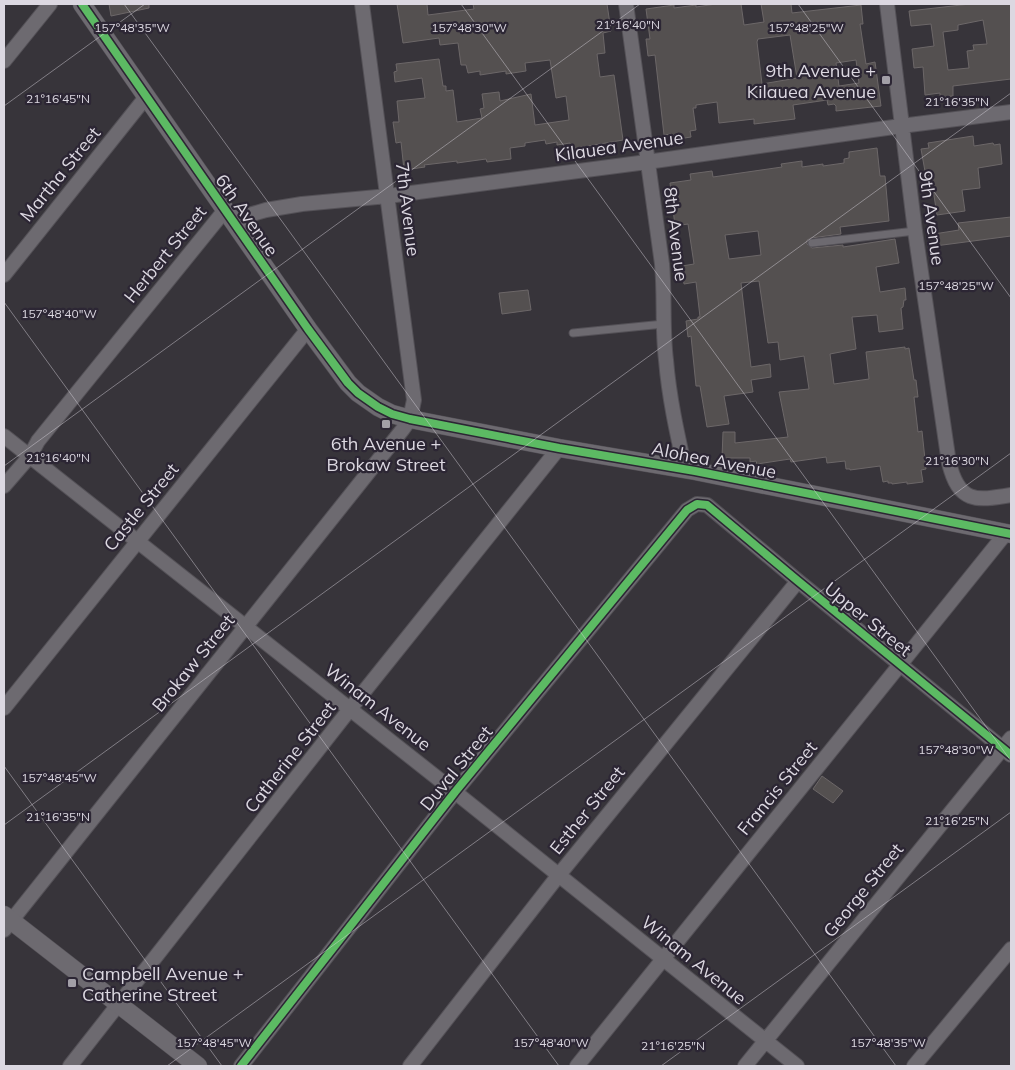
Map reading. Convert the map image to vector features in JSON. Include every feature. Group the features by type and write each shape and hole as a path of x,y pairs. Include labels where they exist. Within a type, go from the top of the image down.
{"street":[{"path":"4,62 50,4"},
{"name":"6th Avenue","path":"82,4 308,329 358,393 366,400 392,414 410,419"},
{"name":"7th Avenue","path":"362,4 414,400 410,419"},
{"name":"8th Avenue","path":"626,4 662,264 665,358 669,389 685,469"},
{"name":"9th Avenue","path":"887,4 915,231 949,463 956,484 963,492 979,499 1011,495"},
{"name":"Martha Street","path":"4,275 146,97"},
{"name":"Kilauea Avenue","path":"229,215 647,162 1011,112"},
{"name":"Herbert Street","path":"4,486 30,456 38,441 229,215"},
{"name":"Castle Street","path":"4,708 308,329"},
{"name":"Alohea Avenue","path":"410,419 559,448 685,469 1009,533"},
{"name":"Brokaw Street","path":"6,922 247,627 410,419"},
{"name":"Winam Avenue","path":"4,436 455,792 797,1066"},
{"name":"Catherine Street","path":"70,1066 350,709 559,448"},
{"name":"Duval Street","path":"241,1066 455,792 687,510 697,504 707,505"},
{"name":"Upper Street","path":"707,505 901,665 1008,747"},
{"name":"Francis Street","path":"577,1066 1009,533"},
{"name":"Esther Street","path":"410,1066 558,876 798,581"},
{"name":"George Street","path":"745,1066 1008,747"},
{"path":"6,922 120,1004 198,1066"},
{"path":"914,1066 1011,949"}],"lane":[{"path":"812,243 915,231"},
{"path":"573,333 664,324"}],"building":[{"path":"109,4 149,4 149,8 111,16"},
{"path":"397,4 427,4 428,15 474,9 473,4 607,4 611,31 603,33 605,53 597,54 600,77 614,75 623,140 571,149 570,143 557,145 557,142 546,144 545,140 525,143 525,146 510,148 511,159 487,162 486,159 457,163 457,161 424,165 425,167 404,170 401,142 396,143 393,122 399,122 397,101 425,98 422,78 395,82 394,72 397,71 396,64 439,59 443,86 446,86 446,91 453,90 457,122 482,118 480,109 484,108 482,94 499,92 500,101 531,94 535,125 569,120 566,96 556,98 550,60 525,63 526,71 506,74 506,71 480,75 480,71 468,73 466,65 461,65 458,43 440,45 439,38 403,43"},
{"path":"716,4 741,4 744,25 764,22 761,4 791,4 792,13 861,5 863,24 860,24 866,64 875,62 881,106 836,111 836,106 834,104 828,105 827,100 793,105 795,119 754,124 754,119 719,123 717,102 696,105 696,108 693,108 696,130 690,131 691,137 672,140 671,134 664,135 655,55 648,56 646,39 650,39 646,9 674,5 674,8 696,5 696,7","holes":["790,35 797,78 762,84 758,39","856,60 859,83 839,86 836,63"]},
{"path":"970,4 1011,4 1011,79 953,86 953,96 940,97 940,93 925,95 923,67 914,68 912,49 934,46 931,24 911,26 909,11","holes":["983,20 987,44 973,45 974,50 967,51 969,68 948,70 943,32 958,30 958,25"]},
{"path":"973,136 974,146 993,143 994,145 1000,144 1002,164 978,168 980,188 962,190 965,211 937,215 933,189 931,190 931,187 928,188 921,149 929,148 928,143"},
{"path":"877,148 880,176 885,176 889,221 840,227 841,234 811,238 807,240 807,244 812,248 843,245 843,247 895,239 899,263 876,267 880,292 905,288 906,300 904,300 903,307 901,308 903,329 879,332 877,315 852,317 856,349 830,354 834,384 869,379 866,352 909,348 918,397 914,397 918,432 922,431 926,469 921,470 923,482 892,484 888,483 888,481 883,482 880,466 850,470 846,469 845,461 827,463 826,457 791,462 790,459 757,464 756,461 750,462 750,458 722,458 723,432 735,432 735,443 788,437 779,392 809,389 804,356 780,360 778,342 768,343 759,281 741,283 751,367 770,364 771,377 751,380 753,392 724,396 729,424 707,427 700,386 696,386 691,336 688,337 686,321 700,317 696,282 684,284 682,266 694,264 688,224 675,226 670,183 691,180 690,174 712,171 713,177 782,167 781,164 802,161 802,167 844,163 844,159 849,158 849,152","holes":["758,231 761,255 729,259 725,235"]},
{"path":"1011,217 1011,236 935,246 934,234 959,230 958,223"},
{"path":"528,290 531,310 502,314 499,293"},
{"path":"822,776 843,791 833,803 813,789"}],"cycle path":[{"path":"82,4 308,329 348,383 358,393 378,407 392,414 410,419 559,448 695,471 1011,534"},
{"path":"241,1066 455,792 687,510 697,504 707,505 1011,755"}],"place":[{"name":"9th Avenue + Kilauea Avenue","path":"886,80"},
{"name":"6th Avenue + Brokaw Street","path":"386,424"},
{"name":"Campbell Avenue + Catherine Street","path":"72,983"}]}
